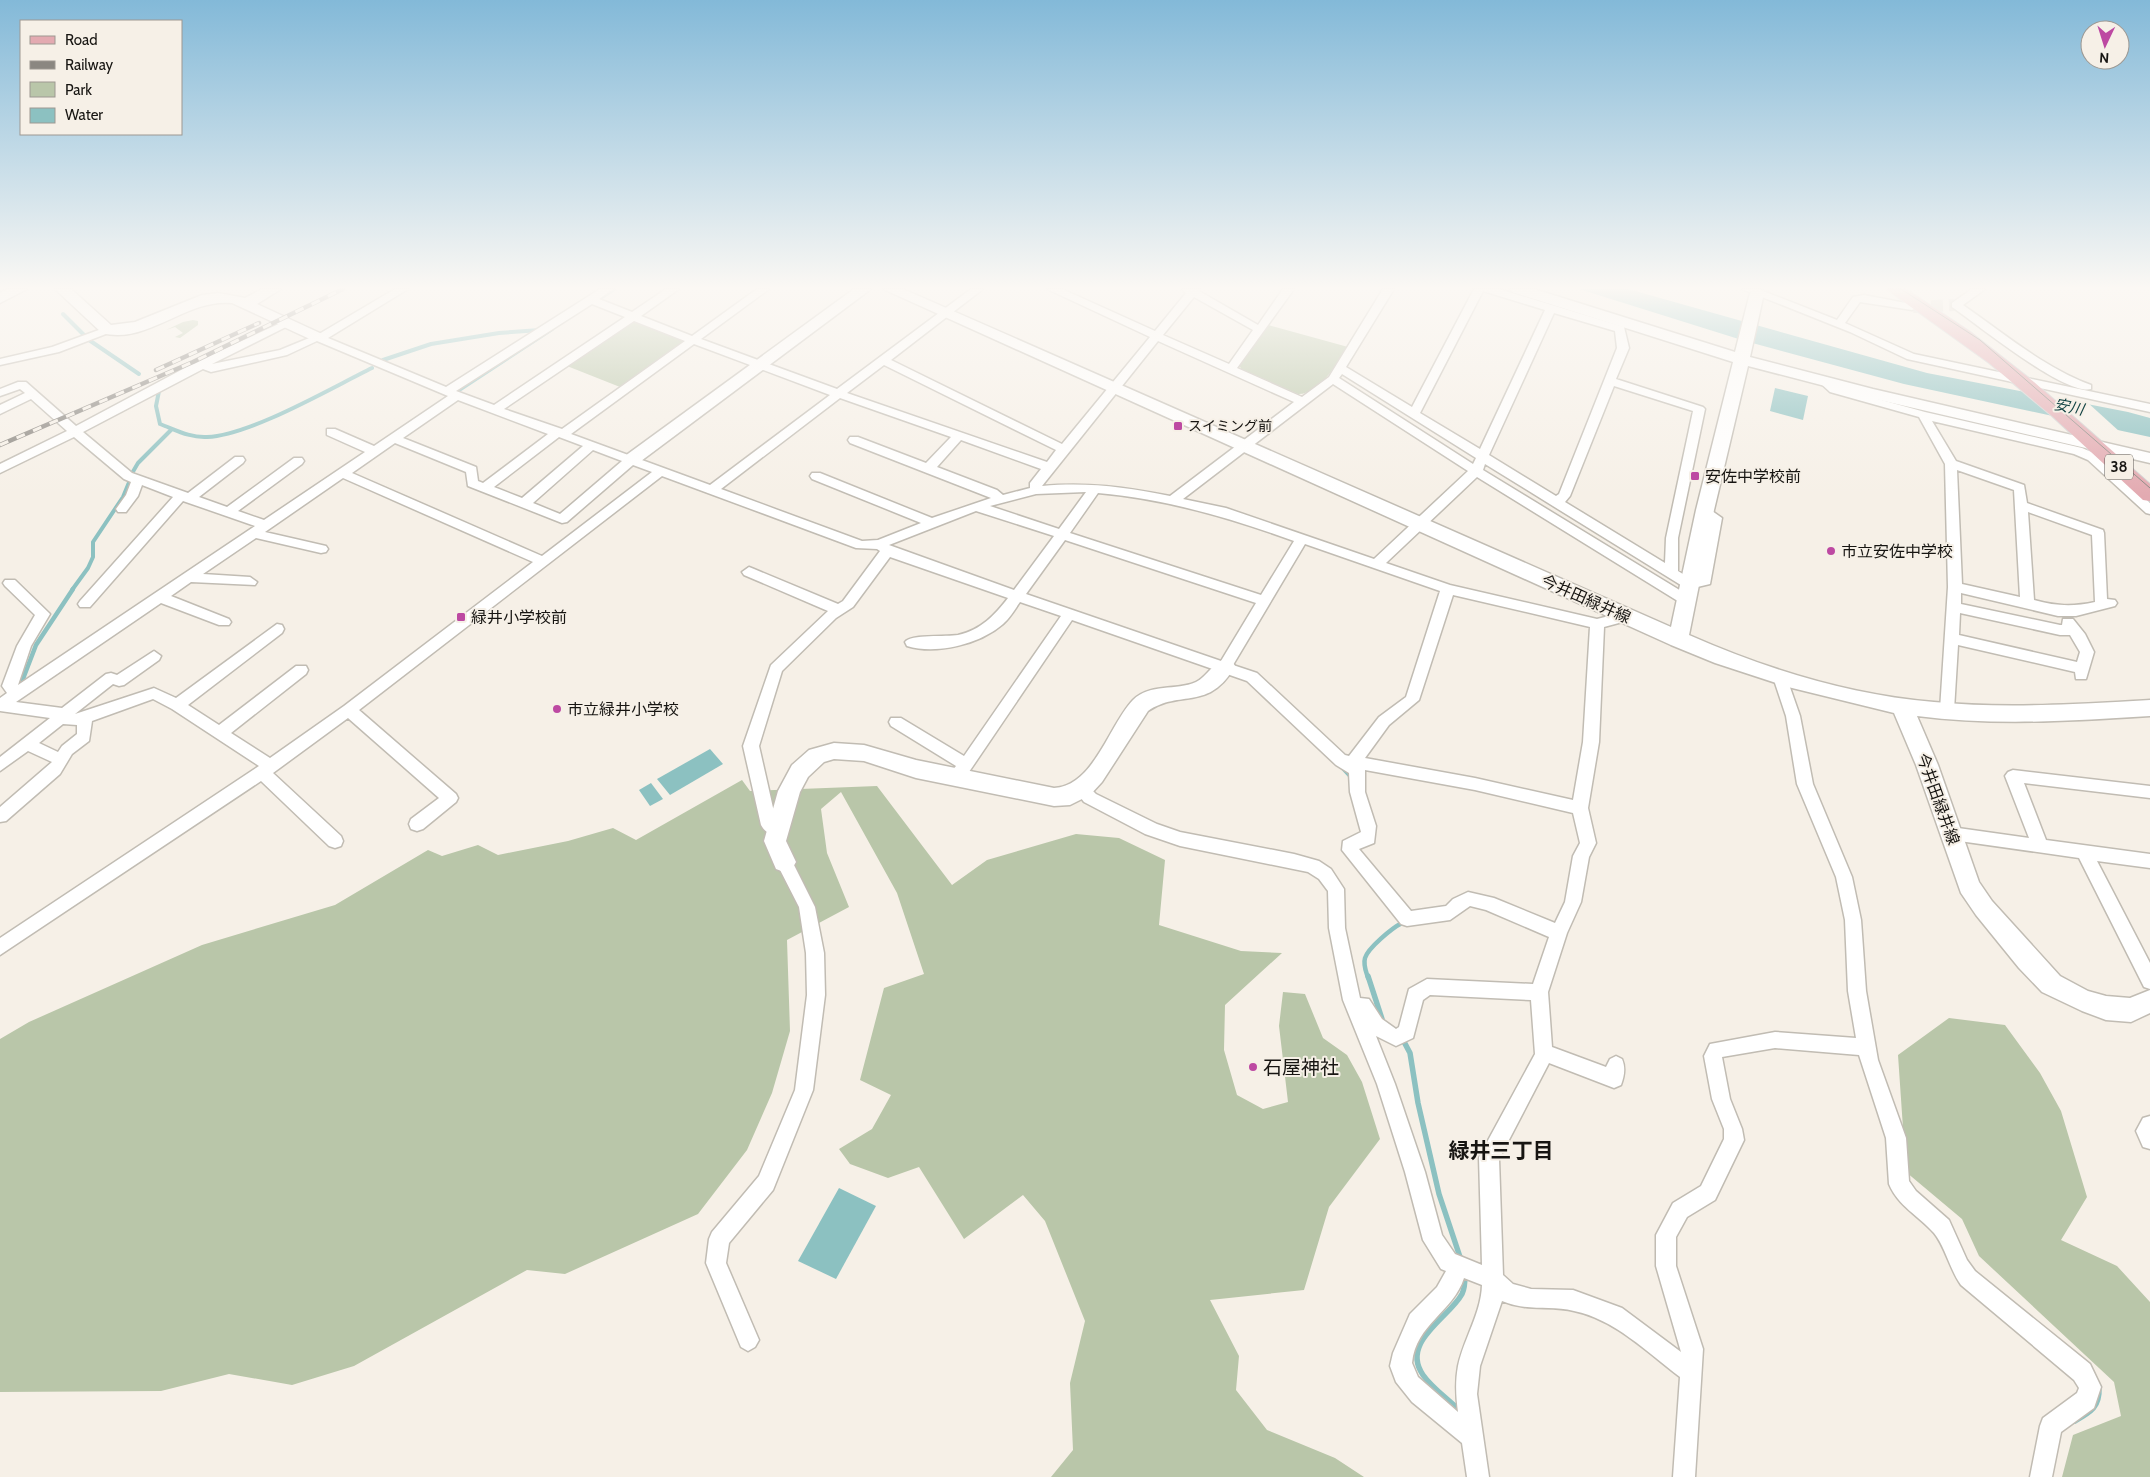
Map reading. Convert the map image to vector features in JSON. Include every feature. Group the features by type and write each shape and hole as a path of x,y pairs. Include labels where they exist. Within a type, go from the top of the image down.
{"main road":[{"name":"38","path":"1993,358 2150,495"},
{"name":"38","path":"2015,358 2150,473"}],"street":[{"path":"0,362 19,358"},
{"path":"0,469 215,358"},
{"path":"202,364 211,369 266,358"},
{"path":"368,358 452,394 862,545 883,547 1252,677 1357,770 1358,796 1367,821 1369,834 1368,838 1349,846 1350,850 1408,919 1450,913 1459,904 1468,899 1488,903 1559,933"},
{"path":"0,705 393,438 452,394 506,358"},
{"path":"496,410 573,358"},
{"path":"485,488 560,433 669,358"},
{"path":"739,358 836,394 1049,467"},
{"path":"393,438 472,470 472,483 562,519 632,460 770,358"},
{"path":"710,490 885,358"},
{"name":"今井田緑井線","path":"1044,358 1625,617 1722,658 1780,678 1833,693 1902,706 1927,765 1968,886 1984,908 2028,960 2052,984 2082,1000 2106,1008 2131,1010 2150,1002"},
{"path":"1036,490 1036,483 1137,358"},
{"path":"1206,358 1303,402"},
{"path":"1231,369 1239,358"},
{"path":"1174,500 1303,402 1337,374 1347,358"},
{"path":"1414,414 1443,358"},
{"path":"1377,564 1476,471 1527,358"},
{"path":"1556,502 1564,496 1619,358"},
{"path":"1678,640 1740,358"},
{"path":"1743,358 1824,381 2122,449 2150,458"},
{"path":"1915,358 2026,386 2150,407"},
{"path":"2032,358 2061,378 2134,399 2150,407"},
{"path":"882,360 1063,449"},
{"path":"1337,374 1414,414 1671,573 1687,592"},
{"path":"1337,374 1476,471 1687,592"},
{"path":"1610,381 1699,409 1672,538 1671,573"},
{"path":"1824,381 1834,390 1923,415 2078,451 2092,457 2150,510"},
{"path":"0,393 22,384 128,476 227,513 259,529 321,548"},
{"path":"0,410 32,394"},
{"path":"1923,415 1951,464 1955,587 1947,710"},
{"path":"331,432 374,451"},
{"path":"929,468 958,436"},
{"path":"854,440 993,492 1000,499"},
{"path":"523,504 592,445"},
{"path":"85,604 185,498 239,460"},
{"path":"227,513 298,460"},
{"path":"1951,464 2020,488 2027,603"},
{"path":"0,947 266,769 349,710 661,471"},
{"path":"342,473 542,561"},
{"path":"816,476 925,519 931,524"},
{"path":"122,509 132,496 138,480"},
{"path":"912,642 959,642 991,626 1000,619 1092,494 1093,488"},
{"path":"778,830 769,825 751,746 776,670 839,610 848,604 883,547 931,524 976,506 1000,499 1036,490 1093,488 1125,491 1174,500 1222,511 1448,589 1597,624 1625,617"},
{"path":"1955,587 2058,610 2076,610 2107,604 2100,599 2098,533 2021,505"},
{"path":"976,506 1061,536 1264,601"},
{"path":"748,1340 716,1263 719,1239 766,1183 804,1090 816,995 816,953 807,906 775,841 789,790 800,771 817,756 834,751 864,753 916,769 961,771 1054,797 1070,796 1082,789 1094,776 1141,705 1154,697 1190,692 1204,687 1225,666 1302,539"},
{"path":"749,572 839,610"},
{"path":"187,577 250,582"},
{"path":"10,583 43,614 24,646 9,686 17,693"},
{"path":"1347,762 1384,721 1412,700 1448,589"},
{"path":"158,596 224,622"},
{"path":"1954,607 2060,630 2074,630"},
{"path":"1952,639 2081,672 2087,652 2074,630 2058,610"},
{"path":"961,771 1070,613"},
{"path":"1478,1477 1466,1394 1469,1366 1492,1300 1494,1279 1490,1157 1544,1052 1539,992 1559,933 1572,902 1581,856 1588,843 1580,808 1591,742 1597,624"},
{"path":"177,705 277,629"},
{"path":"0,765 61,715 111,678 118,681 154,656"},
{"path":"220,733 301,670"},
{"path":"1780,678 1793,716 1802,758 1805,784 1844,876 1853,920 1857,991 1869,1060 1896,1138 1899,1184 1909,1198 1942,1227 1960,1267 1968,1278 2082,1372 2090,1387 2086,1400 2051,1426 2041,1477"},
{"path":"0,705 61,715 73,720 85,718 154,693 177,705 220,733 266,769 335,841"},
{"path":"1902,706 2031,714 2150,708"},
{"path":"349,710 450,798 416,824"},
{"path":"0,816 55,770 67,750 84,737 85,718"},
{"path":"896,722 961,771"},
{"path":"26,744 61,760"},
{"path":"1347,762 1475,784 1580,808"},
{"path":"2040,846 2014,776 2150,792"},
{"path":"1082,789 1090,798 1151,829 1180,839 1294,861 1313,866 1325,874 1336,889 1337,928 1352,1000 1386,1084 1412,1163 1433,1240 1448,1262 1494,1279 1507,1293 1532,1299 1573,1300 1615,1315 1689,1371"},
{"path":"1951,834 2150,860"},
{"path":"2085,853 2146,978 2150,981"},
{"path":"1344,963 1369,1018 1382,1032 1396,1038 1407,1032 1415,995 1427,987 1539,992"},
{"path":"1684,1477 1689,1371 1692,1349 1673,1294 1666,1266 1666,1235 1680,1210 1708,1192 1734,1140 1733,1129 1721,1099 1713,1056 1716,1050 1775,1040 1868,1047"},
{"path":"1544,1052 1614,1079 1616,1065"},
{"path":"2150,1125 2146,1131 2150,1140"},
{"path":"1457,1266 1454,1283 1443,1297 1419,1318 1402,1354 1401,1365 1403,1376 1412,1387 1473,1438"}],"green space":[{"path":"579,358 662,358 620,387 567,366"},
{"path":"1244,358 1341,358 1320,384 1306,393 1298,394 1241,369 1239,364"},
{"path":"742,780 750,791 877,786 952,885 987,860 1076,834 1119,838 1165,860 1159,925 1241,951 1282,953 1225,1005 1224,1050 1237,1095 1263,1109 1288,1102 1279,1026 1283,992 1305,994 1323,1038 1347,1055 1362,1082 1380,1139 1329,1207 1304,1290 1210,1300 1239,1356 1236,1390 1267,1430 1335,1458 1364,1477 1051,1477 1073,1450 1070,1383 1085,1321 1045,1221 1023,1195 964,1239 919,1167 888,1178 850,1164 839,1149 872,1129 891,1095 860,1080 884,988 924,974 897,893 841,792 821,809 827,853 849,907 787,940 790,1031 772,1093 747,1150 698,1214 565,1274 527,1270 354,1366 292,1385 229,1374 161,1391 0,1392 0,1039 29,1022 202,945 335,905 428,850 442,856 478,845 498,855 568,841 613,828 636,840"},
{"path":"1949,1018 2005,1025 2040,1073 2061,1111 2087,1197 2061,1240 2117,1266 2150,1302 2150,1477 2062,1477 2073,1435 2121,1416 2114,1382 1979,1256 1962,1219 1906,1172 1898,1055"}],"water":[{"name":"安川","path":"1808,358 1873,358 1927,373 2128,412 2150,418 2150,437 1904,384"},
{"path":"1775,388 1808,396 1803,420 1770,411"},
{"path":"710,749 723,764 670,795 657,779"},
{"path":"651,783 663,799 650,806 639,790"},
{"path":"839,1188 876,1206 836,1279 798,1261"}],"pier":[{"path":"2026,390 2087,402 2120,432 2059,419"}],"waterway":[{"path":"115,358 139,374"},
{"path":"383,360 389,358"},
{"path":"459,390 508,358"},
{"path":"160,386 156,406 160,424 189,435 207,437 225,434 268,420 372,368"},
{"path":"131,475 138,463 171,430"},
{"path":"72,590 88,568 93,557 93,542 123,497 130,480"},
{"path":"21,684 36,645 73,589"},
{"path":"1341,766 1353,779"},
{"path":"1368,978 1364,963 1367,954 1392,929 1402,923 1400,920"},
{"path":"1368,976 1382,1019"},
{"path":"1402,1038 1410,1053 1418,1103 1439,1194 1461,1260"},
{"path":"1459,1410 1435,1389 1423,1375 1418,1363 1418,1352 1422,1341 1429,1331 1456,1303 1462,1294 1465,1275"},
{"path":"2075,1421 2086,1415 2096,1404 2099,1387"}],"tram line":[{"path":"2001,358 2150,488"}],"railway":[{"path":"156,370 182,358"},
{"path":"0,445 201,358"}],"place":[{"name":"スイミング前","path":"1178,426"},
{"name":"安佐中学校前","path":"1695,476"},
{"name":"市立安佐中学校","path":"1831,551"},
{"name":"緑井小学校前","path":"461,617"},
{"name":"市立緑井小学校","path":"557,709"},
{"name":"石屋神社","path":"1253,1067"}],"district":[{"name":"緑井三丁目","path":"1501,1150"}]}
